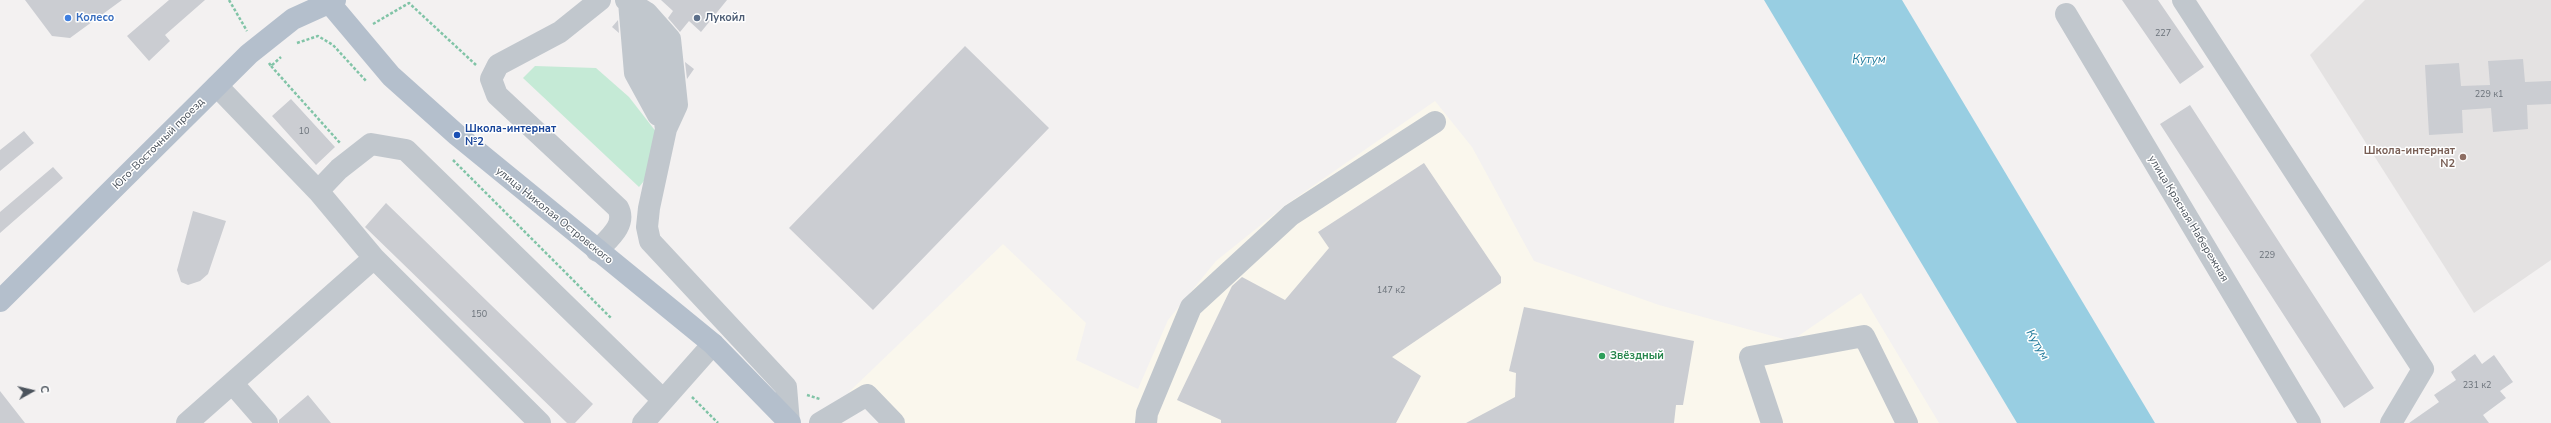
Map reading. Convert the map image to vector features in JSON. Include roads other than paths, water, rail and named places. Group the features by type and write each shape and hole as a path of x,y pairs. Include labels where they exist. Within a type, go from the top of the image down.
{"main road":[{"name":"Юго-Восточный проезд","path":"0,301 269,36 293,19 330,1"},
{"name":"улица Николая Островского","path":"330,1 391,76 457,135 597,251 713,344 790,423"}],"street":[{"path":"597,251 621,223 622,216 618,208 497,95 491,78 498,65 560,32 600,0"},
{"path":"2183,0 2423,369 2391,423"},
{"path":"634,5 635,73 666,129"},
{"path":"634,5 670,39 677,105 666,129 646,227 650,241 786,387 790,423"},
{"name":"улица Красная Набережная","path":"2066,14 2310,423"},
{"path":"217,86 318,191 374,258 540,423"},
{"path":"1146,423 1147,413 1191,308 1291,215 1435,122"},
{"path":"318,191 371,144 406,150 662,399"},
{"path":"187,423 374,258"},
{"path":"1772,423 1750,357 1864,336 1907,423"},
{"path":"643,423 662,399 713,344"},
{"path":"233,384 267,423"},
{"path":"820,423 867,395 894,423"}],"water":[{"name":"Кутум","path":"1764,0 1902,0 2155,423 2017,423"}],"place":[{"name":"Колесо","path":"68,18"},
{"name":"Лукойл","path":"697,18"},
{"name":"Школа-интернат №2","path":"457,135"},
{"name":"Школа-интернат N2","path":"2463,157"},
{"name":"Звёздный","path":"1602,356"}]}
